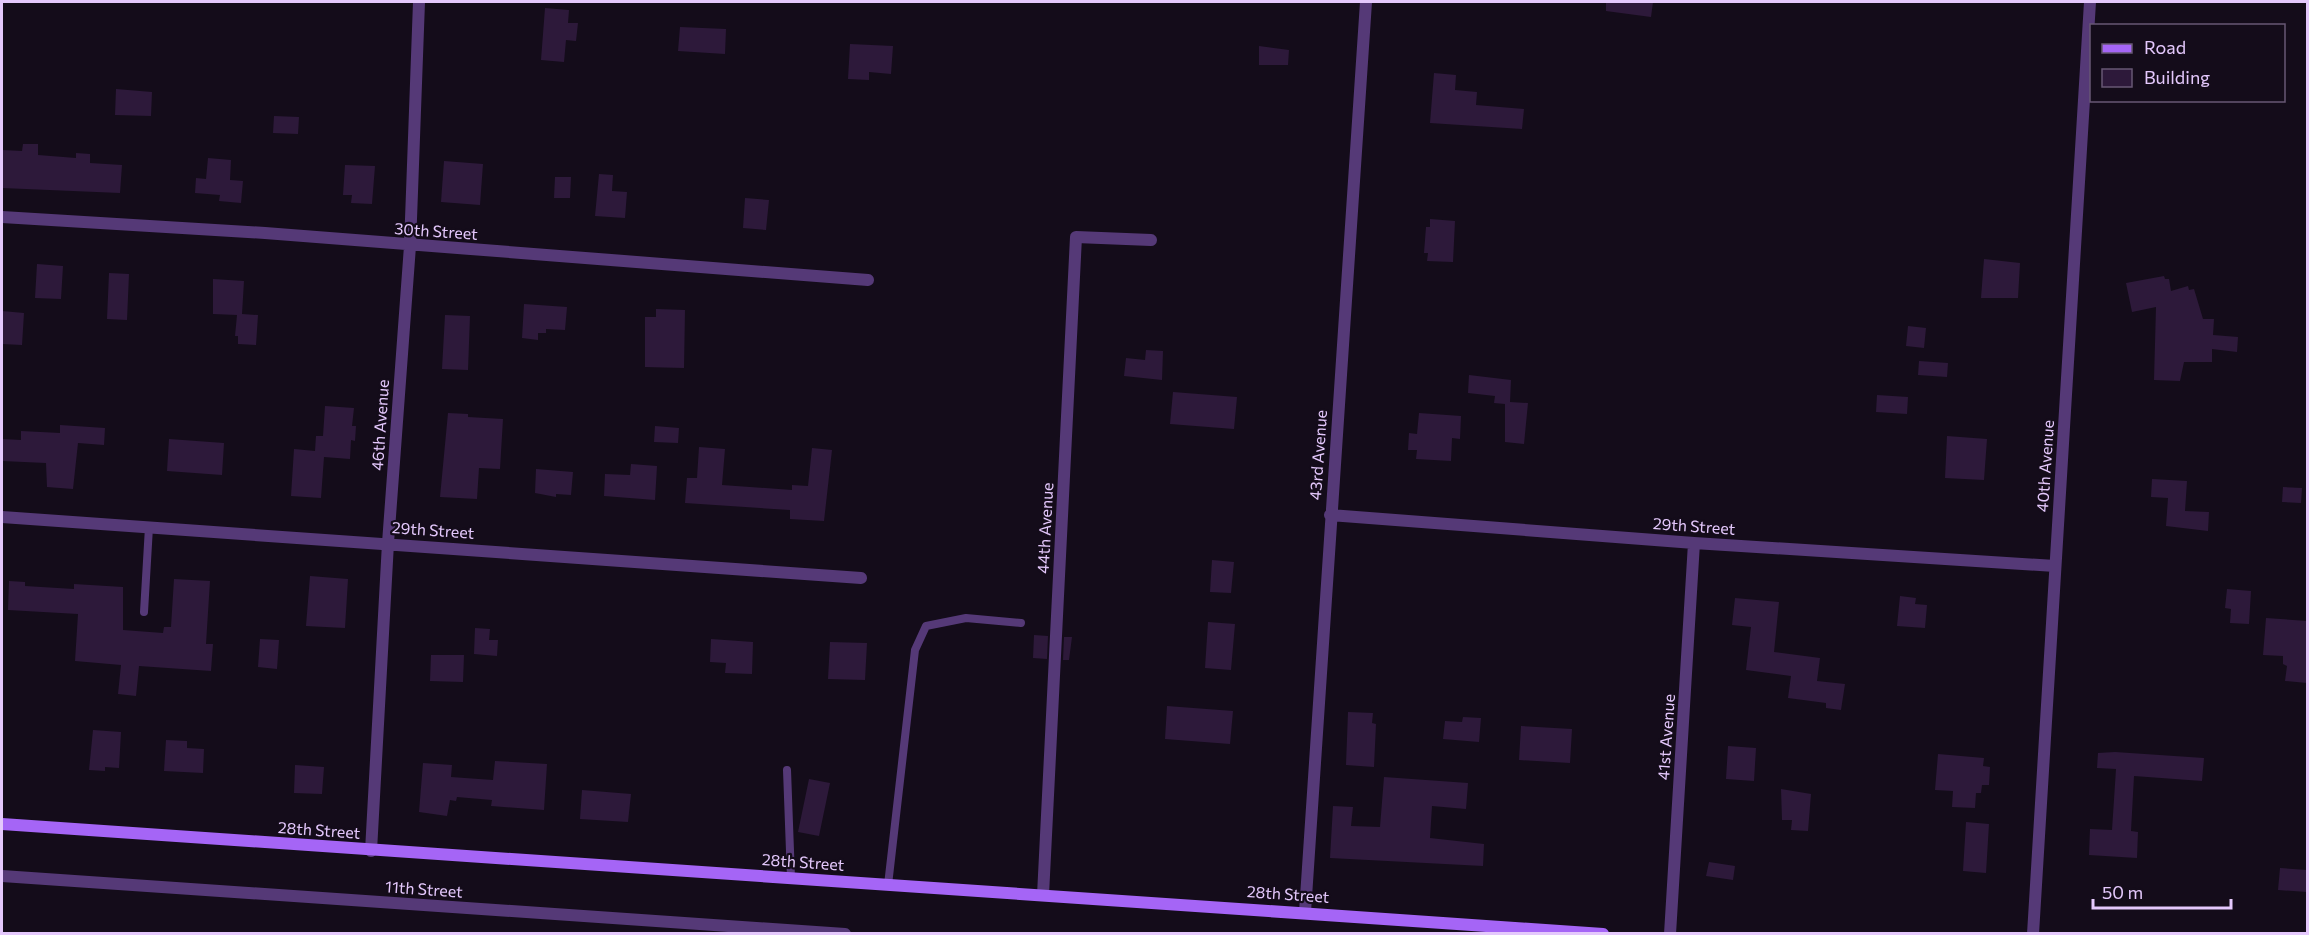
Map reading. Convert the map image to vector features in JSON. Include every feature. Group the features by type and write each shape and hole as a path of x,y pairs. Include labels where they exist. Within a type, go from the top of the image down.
{"main road":[{"name":"28th Street","path":"2,824 1603,933"}],"street":[{"name":"46th Avenue","path":"371,850 388,543 410,246 420,2"},
{"name":"43rd Avenue","path":"1305,912 1366,2"},
{"name":"40th Avenue","path":"2032,933 2090,2"},
{"name":"30th Street","path":"2,217 265,233 868,280"},
{"name":"44th Avenue","path":"1043,895 1076,237 1151,240"},
{"name":"29th Street","path":"1330,515 1695,543 2055,566"},
{"name":"29th Street","path":"2,517 861,578"},
{"name":"41st Avenue","path":"1670,933 1695,543"},
{"name":"11th Street","path":"2,876 845,933"}],"lane":[{"path":"144,612 149,527"},
{"path":"888,885 915,650 926,626 966,618 1021,623"},
{"path":"787,770 791,878"}],"building":[{"path":"1606,2 1653,2 1651,17 1606,11"},
{"path":"545,8 569,10 568,23 578,23 576,41 566,40 564,62 541,60"},
{"path":"680,27 726,29 725,54 678,51"},
{"path":"850,44 893,46 891,74 869,72 869,80 848,79"},
{"path":"1259,46 1289,50 1288,65 1259,65"},
{"path":"1434,73 1456,75 1455,90 1477,92 1476,105 1524,109 1522,129 1430,123"},
{"path":"116,89 152,92 151,116 115,115"},
{"path":"274,116 299,117 298,134 273,133"},
{"path":"23,144 38,144 38,155 76,158 76,153 90,154 90,163 122,165 120,193 2,188 2,150 22,151"},
{"path":"208,158 231,160 230,180 243,181 241,203 219,201 220,195 195,193 196,178 206,179"},
{"path":"444,161 483,164 480,205 441,202"},
{"path":"345,165 375,166 372,204 351,203 352,195 343,195"},
{"path":"599,174 613,175 612,191 627,192 625,218 595,216"},
{"path":"555,177 571,177 570,198 554,198"},
{"path":"745,198 769,200 766,230 743,228"},
{"path":"1430,219 1455,221 1453,262 1427,261 1428,253 1424,253 1426,227 1430,227"},
{"path":"1984,259 2020,263 2018,298 1981,298"},
{"path":"37,264 63,266 61,299 35,298"},
{"path":"109,273 129,274 127,320 107,319"},
{"path":"2164,276 2165,279 2169,279 2171,291 2188,286 2189,290 2194,289 2203,319 2214,319 2213,335 2238,337 2237,352 2212,349 2212,362 2184,362 2180,381 2154,380 2156,307 2132,312 2126,283"},
{"path":"213,279 244,281 242,314 258,315 256,345 238,344 238,336 235,336 237,315 213,314"},
{"path":"524,304 567,307 565,330 546,329 546,333 538,333 538,340 522,338"},
{"path":"656,309 685,310 684,368 645,367 645,317 656,317"},
{"path":"2,311 24,313 22,345 2,344"},
{"path":"445,315 470,316 468,370 442,369"},
{"path":"1908,326 1926,328 1924,348 1906,346"},
{"path":"1146,350 1163,351 1162,380 1124,376 1126,358 1145,360"},
{"path":"1919,361 1948,363 1947,377 1918,375"},
{"path":"1469,375 1511,380 1510,402 1528,403 1524,444 1505,442 1505,404 1494,403 1495,396 1468,393"},
{"path":"1173,392 1237,397 1234,429 1170,424"},
{"path":"1877,395 1908,397 1907,414 1876,412"},
{"path":"325,406 354,408 352,426 356,426 355,441 351,440 350,459 324,457 321,498 291,496 294,449 315,451 316,436 323,436"},
{"path":"448,413 468,414 468,417 503,419 500,469 479,468 477,499 440,497"},
{"path":"1419,413 1461,416 1460,439 1452,438 1451,461 1416,459 1417,450 1408,450 1409,433 1417,434"},
{"path":"60,425 105,428 104,445 78,443 73,489 47,487 46,463 2,461 2,439 21,440 21,431 60,433"},
{"path":"655,426 679,428 678,443 654,442"},
{"path":"1947,436 1987,439 1984,480 1945,478"},
{"path":"169,439 224,443 222,475 167,471"},
{"path":"699,447 725,449 722,485 792,490 792,485 808,486 812,448 832,450 824,521 790,519 790,510 685,503 687,478 697,478"},
{"path":"631,464 657,466 655,500 604,496 605,474 630,475"},
{"path":"536,469 573,472 571,495 556,494 556,497 535,493"},
{"path":"2152,479 2187,481 2185,511 2209,512 2208,531 2166,526 2168,498 2151,497"},
{"path":"2283,487 2302,488 2301,503 2282,502"},
{"path":"1212,560 1234,562 1231,593 1210,592"},
{"path":"310,576 348,579 345,628 306,626"},
{"path":"174,579 210,581 206,644 213,644 211,671 139,666 136,696 118,694 121,665 75,661 78,614 8,610 9,581 25,582 25,586 74,589 74,584 123,587 123,630 163,633 164,627 171,627"},
{"path":"2227,589 2251,591 2249,624 2230,623 2231,609 2225,608"},
{"path":"1900,596 1916,598 1915,604 1927,605 1925,628 1897,626"},
{"path":"1735,598 1779,602 1774,652 1820,658 1817,681 1845,684 1841,710 1826,708 1826,703 1788,698 1791,676 1746,670 1751,627 1732,625"},
{"path":"2266,618 2307,621 2307,683 2285,681 2287,666 2283,664 2283,656 2263,655"},
{"path":"1208,622 1235,624 1231,670 1205,668"},
{"path":"475,628 490,629 489,640 498,640 497,656 474,654"},
{"path":"1034,635 1048,636 1047,659 1033,658"},
{"path":"1064,637 1072,637 1069,660 1063,660"},
{"path":"260,639 279,640 277,669 258,667"},
{"path":"711,639 753,642 752,674 725,673 726,663 710,662"},
{"path":"830,642 867,643 865,680 828,679"},
{"path":"431,655 464,655 463,682 430,681"},
{"path":"1167,706 1233,711 1230,744 1165,739"},
{"path":"1348,712 1373,713 1372,723 1376,724 1374,767 1346,765"},
{"path":"1463,717 1481,718 1479,742 1443,739 1445,721 1462,722"},
{"path":"1521,726 1572,729 1570,763 1519,760"},
{"path":"93,730 121,732 119,768 105,767 105,771 89,770"},
{"path":"166,740 187,741 187,748 204,749 203,773 164,771"},
{"path":"1728,746 1756,748 1754,781 1726,779"},
{"path":"2098,753 2204,758 2202,781 2134,776 2131,831 2138,832 2137,858 2089,855 2090,829 2112,830 2116,769 2097,768"},
{"path":"1938,754 1984,758 1983,766 1990,767 1989,785 1982,785 1981,793 1976,793 1975,808 1952,807 1953,791 1935,790"},
{"path":"495,761 547,764 544,810 491,806 492,800 457,797 456,801 450,800 447,816 419,812 423,763 452,765 451,777 493,780"},
{"path":"295,765 324,767 322,794 294,793"},
{"path":"1384,777 1468,783 1466,809 1432,806 1430,838 1484,844 1483,866 1330,858 1333,806 1353,807 1351,826 1380,827"},
{"path":"809,779 830,783 819,836 798,832"},
{"path":"1781,789 1811,794 1808,831 1791,830 1792,820 1782,820"},
{"path":"582,790 631,794 628,822 580,819"},
{"path":"1966,822 1989,824 1986,873 1963,871"},
{"path":"1709,862 1735,866 1733,880 1706,876"},
{"path":"2280,868 2307,870 2307,892 2278,890"}]}
